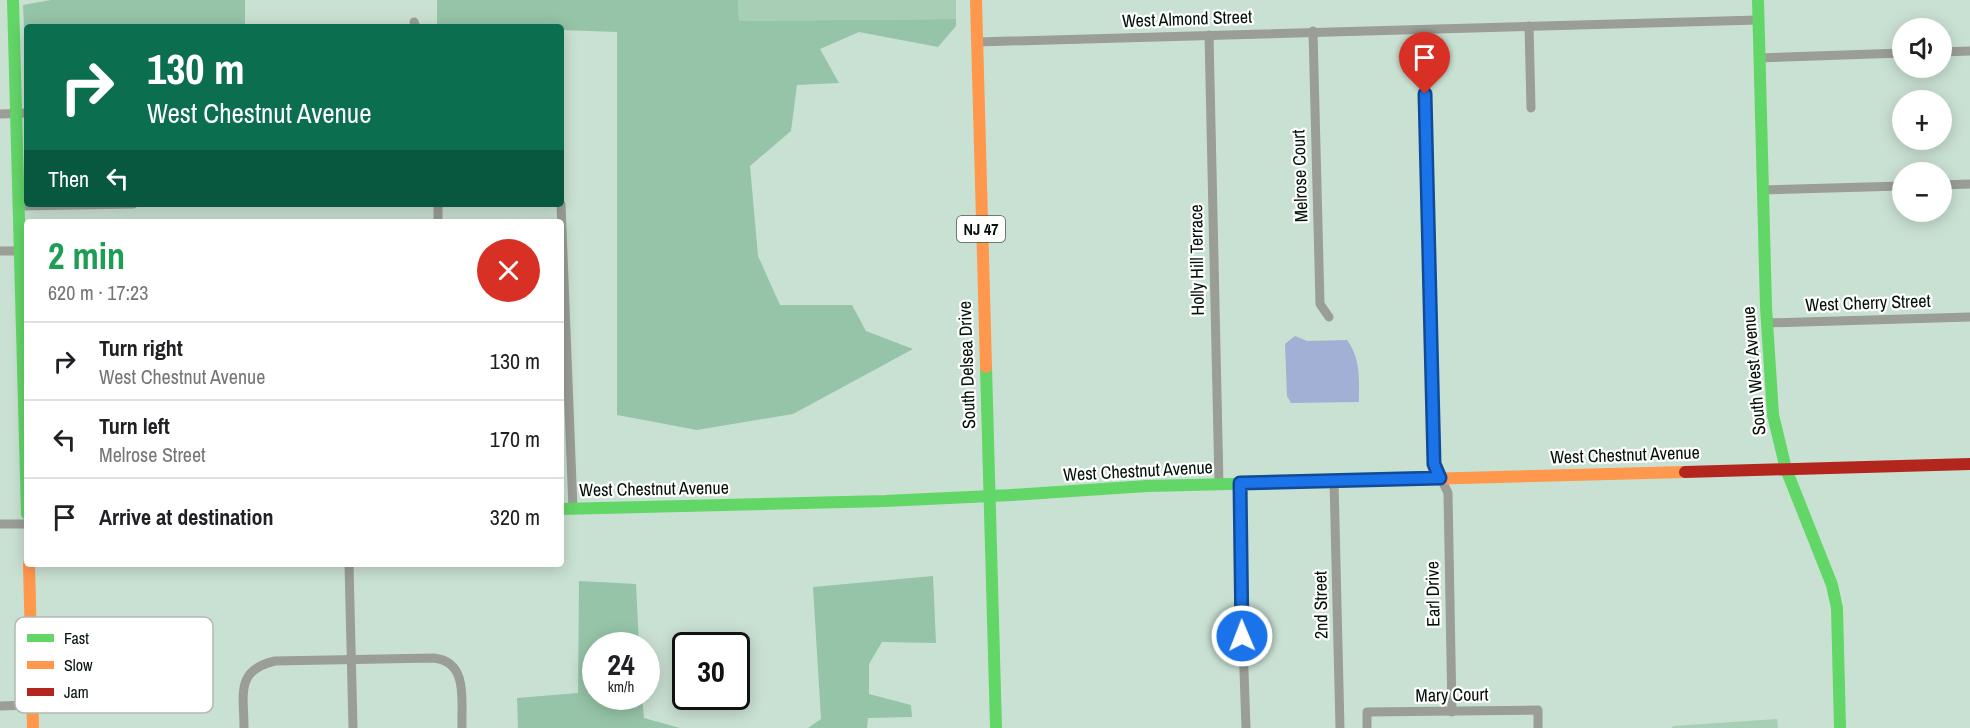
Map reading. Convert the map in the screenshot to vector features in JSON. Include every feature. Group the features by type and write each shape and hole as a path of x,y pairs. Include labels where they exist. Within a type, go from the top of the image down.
{"street":[{"path":"13,0 21,114 18,206 24,366"},
{"name":"South Delsea Drive","path":"976,0 996,728"},
{"name":"South West Avenue","path":"1758,0 1767,323 1773,415 1786,469 1832,585 1837,608 1840,728"},
{"name":"West Almond Street","path":"977,42 1758,20"},
{"path":"1529,27 1532,108"},
{"name":"Earl Drive","path":"1423,30 1434,464 1448,493 1452,712"},
{"name":"Melrose Court","path":"1312,31 1320,304 1329,317"},
{"name":"Holly Hill Terrace","path":"1209,35 1219,484"},
{"path":"1952,52 1970,51"},
{"path":"1759,58 1892,53"},
{"path":"0,114 21,114"},
{"path":"1952,185 1970,184"},
{"path":"1763,190 1892,186"},
{"path":"18,206 24,206"},
{"path":"0,251 20,251"},
{"name":"West Cherry Street","path":"1767,323 1970,317"},
{"path":"564,356 567,509"},
{"name":"West Chestnut Avenue","path":"567,509 989,497 1123,487 1240,483 1970,464"},
{"name":"2nd Street","path":"1334,481 1340,728"},
{"path":"1240,483 1246,728"},
{"path":"0,524 24,524"},
{"path":"29,567 30,617"},
{"path":"349,567 353,728"},
{"path":"244,728 244,683 251,671 257,668 276,662 434,658 450,664 458,672 462,728"},
{"path":"0,706 15,706"},
{"name":"Mary Court","path":"1367,728 1367,712 1538,710 1538,728"},
{"path":"32,713 33,728"}],"green space":[{"path":"51,0 245,0 245,24 24,24 24,26 23,5"},
{"path":"437,0 738,0 739,21 956,19 956,26 938,47 859,32 820,49 839,83 797,85 791,131 750,166 758,256 780,305 852,305 866,331 913,349 793,414 697,430 617,415 617,32 564,30 564,24 437,24"},
{"path":"738,0 956,0 956,19 739,21"},
{"path":"933,576 936,643 882,642 869,664 869,694 911,705 912,717 868,718 867,728 808,728 821,719 813,587"},
{"path":"579,581 636,584 638,632 582,632 582,710 643,710 644,718 680,728 518,728 517,698 578,693"},
{"path":"1777,719 1778,728 1672,728 1673,726"}],"water":[{"path":"1295,336 1307,341 1347,340 1357,362 1359,402 1291,403 1287,396 1285,344"}],"traffic: fast":[{"path":"13,0 24,404"},
{"path":"1758,0 1766,307 1773,415 1786,469 1832,585 1837,608 1840,728"},
{"path":"986,367 996,728"},
{"path":"564,509 885,501 1147,486 1275,483"}],"traffic: slow":[{"path":"976,0 986,367"},
{"path":"1275,483 1685,472"},
{"path":"29,567 30,617"},
{"path":"33,713 33,728"}],"traffic: jam":[{"path":"1685,472 1970,464"}],"route":[{"path":"1242,636 1240,483 1440,478 1434,464 1425,94"}]}
